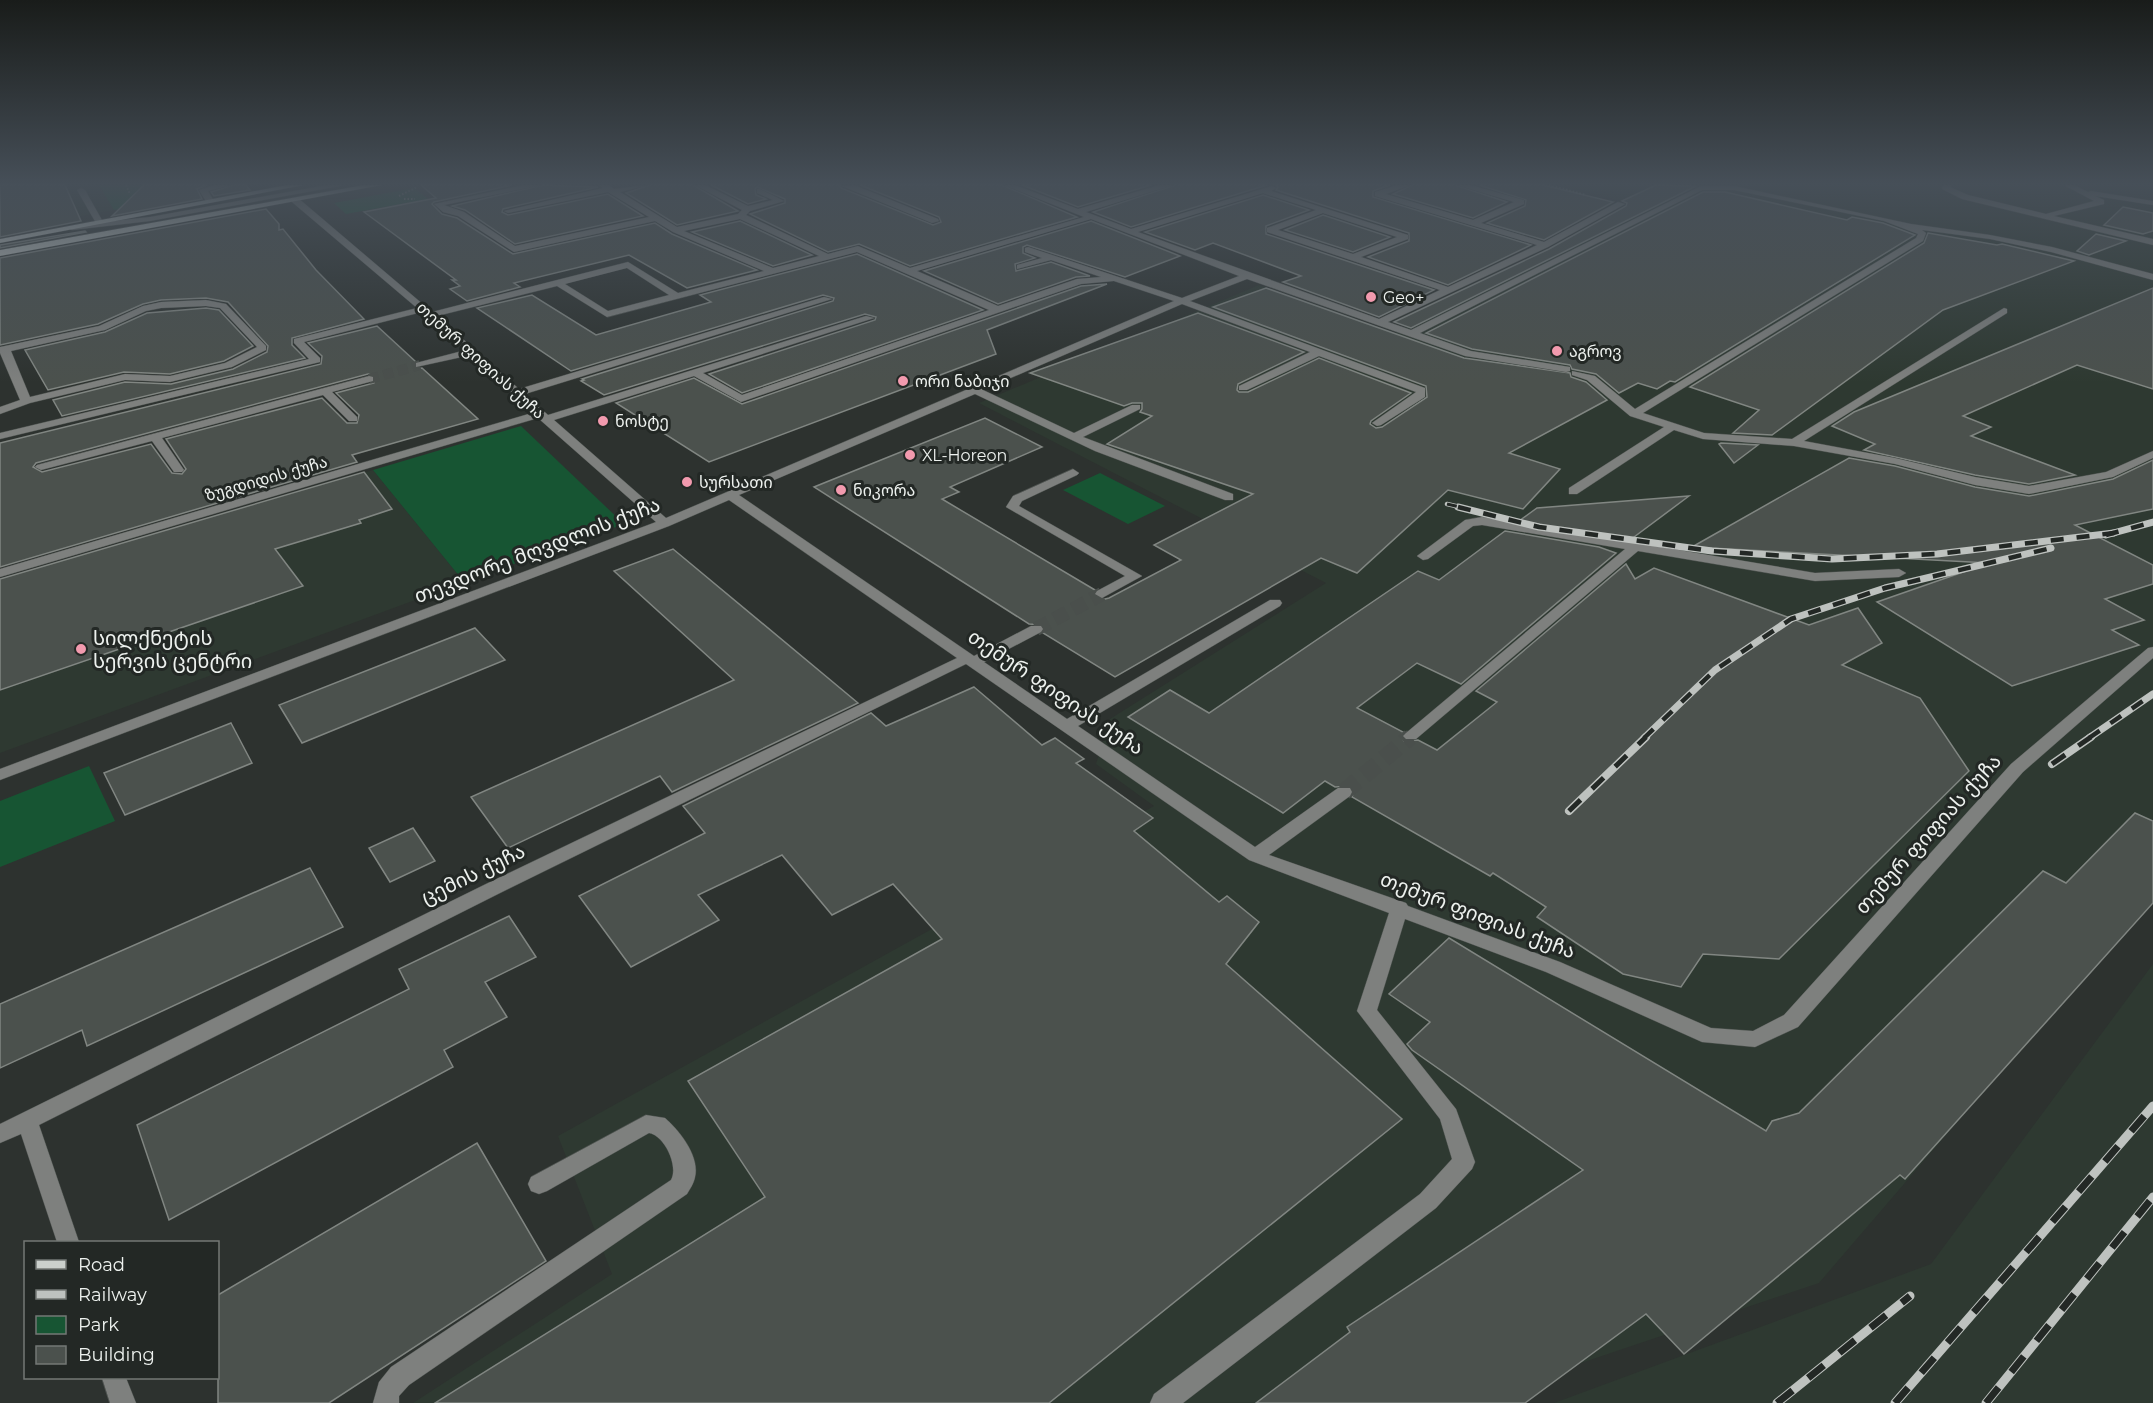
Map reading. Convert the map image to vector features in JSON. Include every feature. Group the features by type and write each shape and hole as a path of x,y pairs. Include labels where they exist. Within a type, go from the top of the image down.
{"street":[{"name":"თემურ ფიფიას ქუჩა","path":"355,250 473,351 517,393 665,523"},
{"path":"724,250 772,271"},
{"path":"814,250 826,257"},
{"path":"558,283 608,314 852,250"},
{"path":"861,250 998,310"},
{"path":"909,271 979,250"},
{"path":"1029,250 1182,301 1421,390 1421,395 1377,423"},
{"path":"1179,250 1469,354 1555,366 1591,378 1634,414 1703,436 1794,443 1895,461 1975,481 2029,490 2109,475 2153,454"},
{"path":"1333,250 1448,290"},
{"path":"1353,257 1370,250"},
{"path":"1379,323 1533,250"},
{"path":"1411,334 1577,250"},
{"path":"1634,414 1901,250"},
{"path":"2054,250 2153,277"},
{"path":"1020,267 1050,258"},
{"path":"0,436 316,360 297,341 558,283 628,265 677,296"},
{"name":"თევდორე მღვდლის ქუჩა","path":"0,775 665,523 1182,301 1247,276"},
{"path":"695,372 741,399 1080,281 1112,279"},
{"path":"517,393 827,299"},
{"path":"0,411 26,401 125,377 170,379 228,365 263,348 223,306 206,303 161,305 143,309 102,328 2,350 26,401"},
{"path":"1794,443 2004,310"},
{"name":"ზუგდიდის ქუჩა","path":"0,573 544,417 869,318"},
{"path":"420,365 473,351"},
{"path":"1243,388 1319,352"},
{"path":"41,467 369,379"},
{"path":"975,390 1099,449 1229,497"},
{"path":"325,391 353,419"},
{"path":"1075,437 1136,407"},
{"path":"1573,491 1671,427"},
{"path":"155,436 178,470"},
{"path":"1073,473 1017,499 1012,507 1135,576 1102,594"},
{"name":"თემურ ფიფიას ქუჩა","path":"732,496 1255,856 1554,967 1709,1036 1755,1039 1791,1021 2017,768 2153,651"},
{"path":"1423,556 1469,523 1482,521 1815,577 1899,573"},
{"path":"1411,736 1635,547"},
{"path":"1067,726 1275,603"},
{"name":"ცემის ქუჩა","path":"0,1134 503,884 1036,629"},
{"path":"1255,856 1344,792"},
{"path":"1163,1403 1428,1201 1464,1162 1449,1115 1367,1011 1400,908"},
{"path":"27,1121 68,1241"},
{"path":"386,1403 385,1397 389,1387 400,1376 680,1187 686,1175 685,1164 665,1131 658,1124 646,1124 539,1184"},
{"path":"115,1379 123,1403"}],"shaded area":[{"path":"1554,250 2153,250 2153,894 1819,1283 1462,1403 413,1403 612,1274 558,1136 1154,806 1096,764 1110,719 1326,583 979,403 1259,285 1391,335"},
{"path":"373,470 464,582 0,753 0,581"},
{"path":"2153,964 2153,1403 1554,1403 1931,1264"}],"green space":[{"path":"521,426 624,524 464,582 373,470"},
{"path":"1100,473 1165,506 1128,524 1063,490"},
{"path":"89,766 115,821 0,867 0,801"}],"building":[{"path":"41,250 300,250 364,319 292,338 292,345 305,358 62,416 53,400 125,382 171,384 233,369 267,352 268,346 228,302 206,298 161,300 143,304 98,324 0,345 0,258"},
{"path":"416,250 508,250 513,254 529,250 711,250 757,270 687,288 629,255 514,283 520,287 467,301 450,289 460,286 452,280 456,280"},
{"path":"736,250 802,250 812,255 773,266"},
{"path":"874,250 963,250 910,266"},
{"path":"993,250 1023,250 1023,253 1035,258 1015,264 1016,271 1051,262 1090,276 1076,277 998,304 924,271"},
{"path":"1044,250 1166,250 1180,256 1125,277"},
{"path":"1233,250 1315,250 1434,290 1379,317 1283,282 1301,276"},
{"path":"1385,250 1520,250 1448,285 1368,257"},
{"path":"1546,250 1567,250 1411,328 1394,322"},
{"path":"1588,250 1890,250 1675,382 1670,381 1657,389 1638,383 1619,393 1596,374 1572,369 1570,365 1472,349 1426,333"},
{"path":"1912,250 2029,250 2074,261 1943,310 1772,435 1733,433 1759,410 1690,387"},
{"path":"2078,250 2101,250 2089,255"},
{"path":"857,254 983,310 742,393 709,374 875,320 876,317 865,314 604,395 581,381 584,380 582,379 833,301 834,298 823,295 571,371 477,308 532,295 596,335 711,302 700,295"},
{"path":"1107,284 987,330 996,354 709,462 616,403 694,378 742,404 1081,286"},
{"path":"1266,288 1464,358 1570,373 1571,377 1586,382 1607,400 1509,453 1560,469 1523,509 1448,490 1357,573 1321,558 1115,677 1043,633 1045,628 1043,625 1029,624 814,487 985,418 1042,447 950,487 959,492 942,499 1095,590 1094,596 1101,600 1109,598 1181,560 1154,545 1253,494 1107,444 1152,416 1140,412 1142,403 1124,406 1030,373 1198,313 1304,352 1238,384 1239,392 1248,392 1319,358 1411,393 1371,421 1370,424 1376,428 1382,427 1427,397 1426,386 1213,307"},
{"path":"2153,288 2153,389 2077,365 1963,416 1991,427 1971,436 2075,475 2029,484 1975,475 1864,450 1875,444 1832,426 1854,412"},
{"path":"206,308 219,310 253,346 224,361 170,374 124,372 48,390 25,350 105,332 147,313"},
{"path":"377,326 415,361 415,369 422,368 478,419 352,455 357,462 0,567 0,443 321,364 322,356 308,343","holes":["368,374 375,376 374,383 336,393 359,415 357,423 347,423 322,398 166,439 186,469 182,474 172,473 151,444 42,472 33,467 36,463"]},
{"path":"1719,444 1758,445 1734,463"},
{"path":"1849,458 1895,466 1975,487 2029,496 2113,479 2153,460 2153,509 2075,525 2153,565 2153,584 2105,599 2144,620 2112,630 2139,645 2012,686 1877,602 1989,563 1692,547"},
{"path":"364,472 392,509 359,520 361,523 275,549 303,586 0,690 0,579"},
{"path":"1689,496 1630,540 1519,521 1537,508"},
{"path":"1505,531 1599,547 1616,553 1461,684 1417,663 1357,708 1403,732 1401,736 1404,741 1418,740 1437,750 1497,702 1476,691 1626,564 1635,579 1654,568 1809,625 1858,608 1882,643 1842,665 1920,698 1969,771 1779,959 1703,954 1681,987 1623,974 1537,917 1546,907 1493,873 1490,876 1352,797 1354,791 1350,786 1335,787 1325,781 1283,813 1128,717 1170,690 1209,713 1418,571 1439,580"},
{"path":"673,549 858,703 672,792 660,776 508,848 471,797 734,680 614,571"},
{"path":"475,628 505,660 302,743 279,705"},
{"path":"974,687 1042,745 1055,738 1084,759 1076,763 1153,818 1134,831 1219,902 1227,896 1259,922 1226,964 1402,1119 1049,1403 435,1403 765,1197 688,1081 942,939 893,884 832,915 782,855 698,895 719,920 631,967 579,896 705,833 683,806 871,713 886,726"},
{"path":"231,723 252,763 125,815 104,773"},
{"path":"2135,813 2153,821 2153,903 1905,1179 1900,1175 1684,1354 1646,1314 1525,1403 1256,1403 1350,1332 1347,1327 1583,1170 1412,1050 1407,1044 1430,1022 1389,994 1449,938 1766,1131 1772,1121 1799,1113 2043,871 2066,883"},
{"path":"413,828 435,861 390,882 369,848"},
{"path":"310,868 343,927 87,1046 82,1030 0,1068 0,1004"},
{"path":"509,916 536,957 485,982 507,1017 444,1050 453,1067 169,1220 137,1125 409,989 399,969"},
{"path":"477,1143 546,1261 329,1403 218,1403 219,1294"}],"tunnel":[{"path":"369,379 420,365"},
{"path":"1036,629 1102,594"},
{"path":"1344,792 1410,737"}],"railway":[{"path":"1447,504 1464,508"},
{"path":"1458,507 1539,527 1712,551 1832,559 1937,554 2113,533"},
{"path":"2113,533 2153,522"},
{"path":"2106,535 2113,533"},
{"path":"1644,738 1715,670 1791,619 1885,588 2051,548"},
{"path":"2089,738 2153,694"},
{"path":"1569,811 1646,737"},
{"path":"2052,764 2091,737"},
{"path":"1895,1403 2153,1106"},
{"path":"1986,1403 2153,1197"},
{"path":"1777,1403 1910,1296"}],"place":[{"name":"Geo+","path":"1371,297"},
{"name":"აგროვ","path":"1557,351"},
{"name":"ორი ნაბიჯი","path":"903,381"},
{"name":"ნოსტე","path":"603,421"},
{"name":"XL-Horeon","path":"910,455"},
{"name":"სურსათი","path":"687,482"},
{"name":"ნიკორა","path":"841,490"},
{"name":"სილქნეტის სერვის ცენტრი","path":"81,649"}]}
